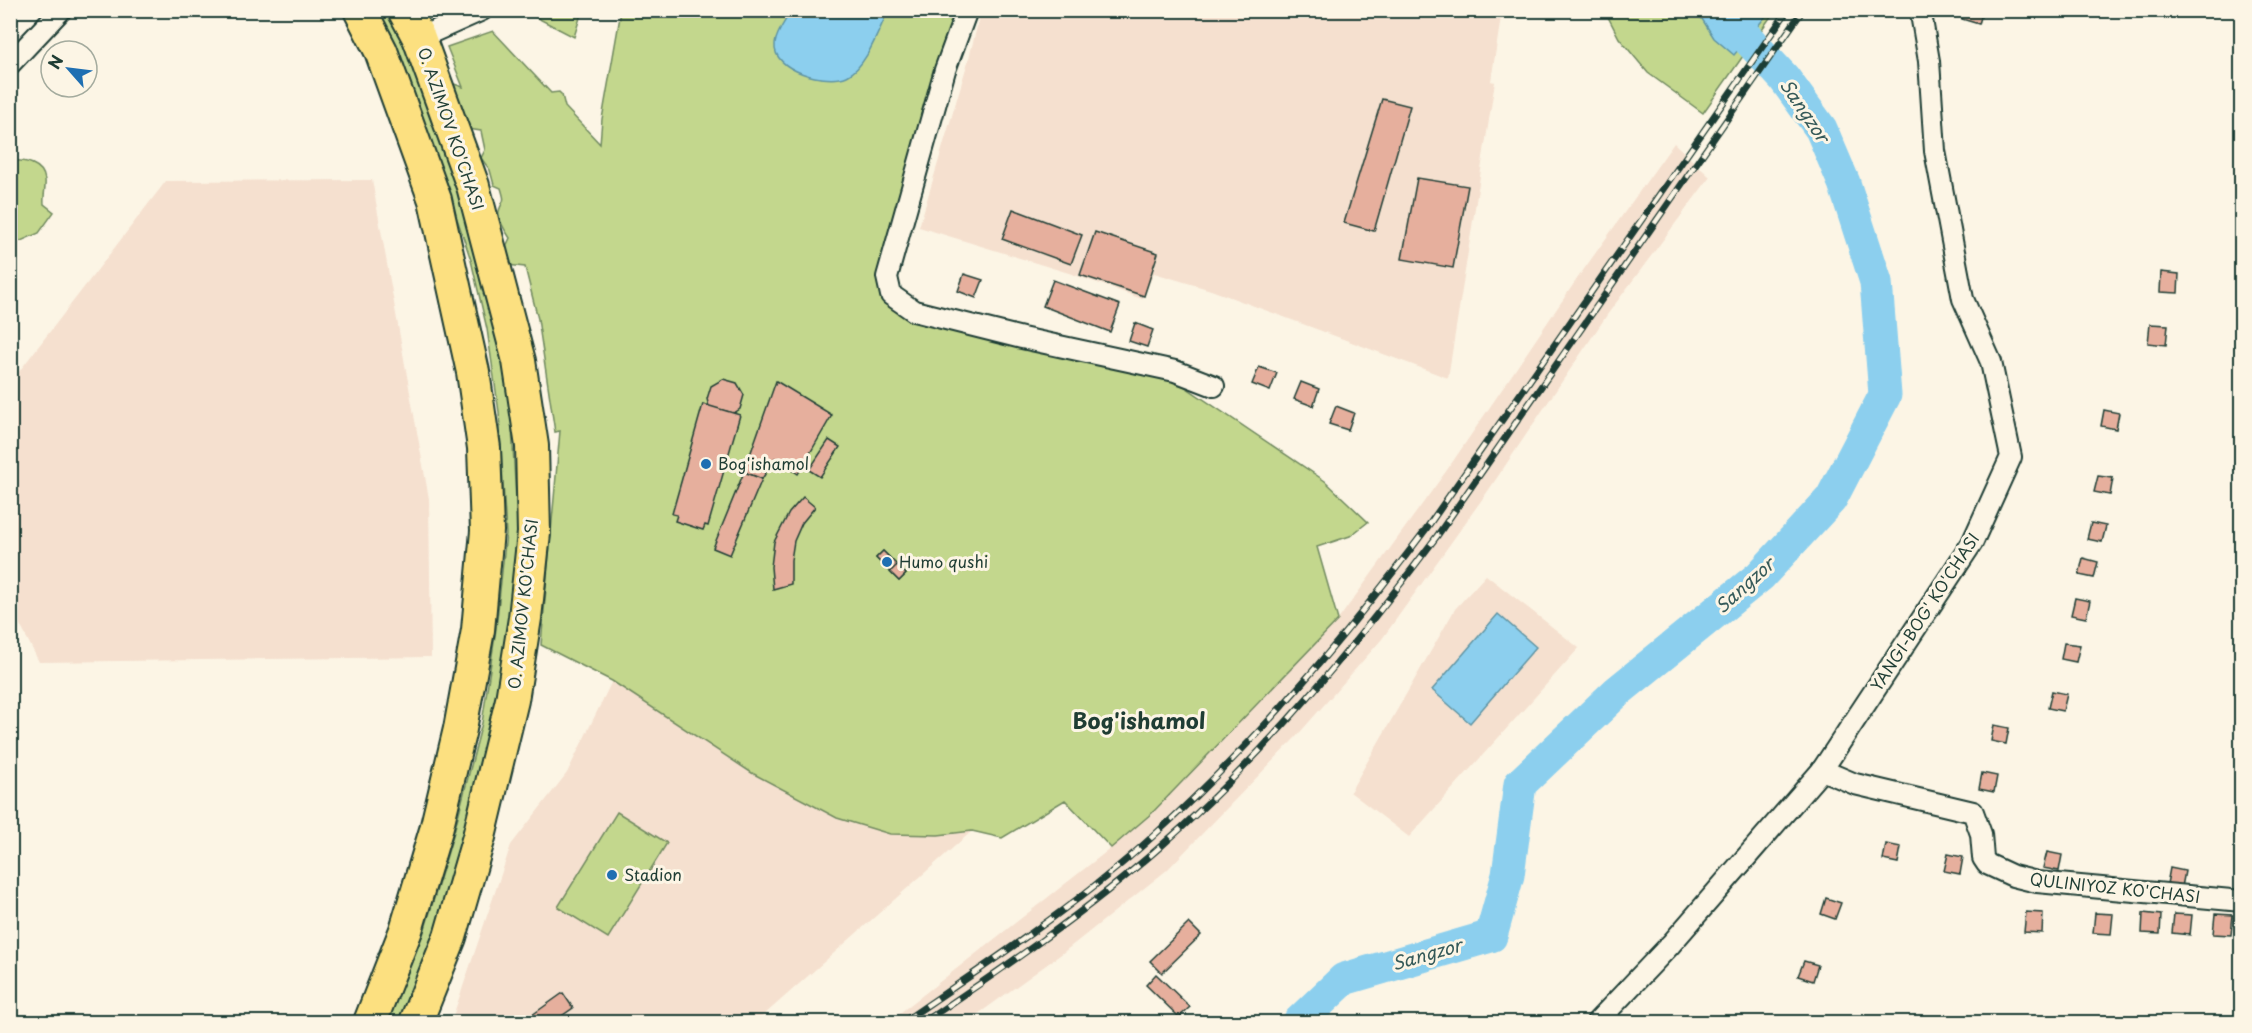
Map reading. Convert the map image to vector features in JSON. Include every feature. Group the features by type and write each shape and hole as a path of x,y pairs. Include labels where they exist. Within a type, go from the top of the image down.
{"main road":[{"path":"360,10 381,51 435,200 473,372 484,448 487,531 478,630 458,740 436,830 406,930 370,1023"},
{"name":"O. AZIMOV KO'CHASI","path":"404,10 419,38 473,186 519,361 532,446 534,533 525,618 512,700 479,837 450,937 416,1023"}],"street":[{"path":"10,64 61,10"},
{"path":"419,38 482,10"},
{"path":"967,10 945,70 887,277 891,295 914,311 1022,338 1175,371 1214,386"},
{"name":"YANGI-BOG' KO'CHASI","path":"1597,1023 1671,945 1822,770 1972,543 2011,457 1991,362 1963,299 1935,151 1929,61 1922,20 1924,10"},
{"name":"QULINIYOZ KO'CHASI","path":"1822,770 1855,784 1973,812 1981,834 1983,858 1987,864 2013,876 2037,882 2241,902"}],"shaded area":[{"path":"981,11 1502,11 1491,81 1495,82 1448,378 1211,290 1154,273 1142,299 1072,274 919,227"},
{"path":"1674,143 1710,177 1607,315 1488,491 1382,639 1295,738 1167,870 1060,955 967,1022 895,1022 899,1020 896,1016 1111,848 1152,813 1338,620 1447,470 1577,279"},
{"path":"372,180 429,499 431,657 39,662 11,607 11,382 166,181"},
{"path":"1486,575 1579,648 1409,837 1350,792 1455,609"},
{"path":"612,681 752,773 837,818 938,835 972,831 756,1022 451,1022 511,845 567,773"}],"green space":[{"path":"1772,10 1774,12 1703,113 1648,73 1619,38 1605,11"},
{"path":"374,11 390,11 405,41 463,194 500,328 511,410 518,537 496,725 469,836 403,1022 387,1022 424,932 454,832 482,723 496,629 506,534 499,412 487,329 471,260 451,201"},
{"path":"524,11 582,11 574,37"},
{"path":"621,11 956,11 884,298 1169,376 1325,481 1368,522 1350,536 1317,547 1338,620 1152,813 1111,848 1065,800 1002,838 972,831 938,835 890,834 837,818 752,773 612,681 541,645 560,431 555,432 538,319 525,267 507,265 502,255 510,238 499,218 504,199 503,193 501,188 494,185 490,170 481,158 485,150 481,131 468,129 452,87 454,84 463,87 447,47 493,31 551,93 559,92 562,95 565,107 600,144 602,119"},
{"path":"11,161 27,162 41,170 45,180 44,204 54,212 39,233 16,243 11,252"},
{"name":"Stadion","path":"617,812 667,843 608,938 558,907"}],"water":[{"path":"791,11 888,11 866,57 854,72 847,76 827,79 791,68 782,62 776,53 777,35"},
{"path":"1697,11 1757,11 1766,16 1734,55 1714,38"},
{"path":"1498,614 1536,647 1470,723 1432,690"}],"building":[{"path":"1964,10 1983,10 1979,24 1962,19"},
{"path":"1382,99 1410,106 1374,231 1344,223"},
{"path":"1417,178 1468,186 1453,268 1402,259"},
{"path":"1013,209 1082,235 1071,264 1002,239"},
{"path":"1095,232 1158,253 1144,296 1080,275"},
{"path":"2161,272 2179,274 2178,293 2160,292"},
{"path":"964,274 983,280 976,298 958,291"},
{"path":"1053,280 1120,305 1110,332 1043,306"},
{"path":"1135,323 1153,330 1147,347 1129,341"},
{"path":"2150,324 2168,325 2166,345 2148,343"},
{"path":"1259,367 1277,373 1270,391 1252,384"},
{"path":"723,379 737,383 744,395 740,409 734,413 709,407 707,399 711,386"},
{"path":"776,381 832,415 798,474 775,458 762,479 744,472"},
{"path":"1301,382 1319,389 1313,406 1294,399"},
{"name":"Bog'ishamol","path":"703,404 740,415 708,526 705,525 703,530 675,521 677,515 672,514"},
{"path":"1336,406 1354,413 1348,430 1329,424"},
{"path":"2104,410 2119,413 2116,429 2101,426"},
{"path":"829,440 840,447 820,477 809,470"},
{"path":"744,472 762,479 730,555 713,548"},
{"path":"2098,476 2113,478 2110,495 2094,492"},
{"path":"803,497 815,507 802,523 794,541 791,584 773,589 771,567 774,542 789,513"},
{"path":"2091,523 2106,526 2102,542 2087,539"},
{"path":"883,551 892,560 885,567 876,558"},
{"path":"883,551 906,574 899,581 876,558"},
{"path":"2083,558 2098,562 2094,578 2079,575"},
{"path":"897,565 906,574 899,581 890,572"},
{"path":"2075,598 2090,601 2086,618 2071,615"},
{"path":"2064,643 2080,645 2076,662 2061,659"},
{"path":"2052,691 2067,694 2063,711 2048,708"},
{"path":"1994,725 2009,728 2006,744 1991,741"},
{"path":"1982,773 1997,776 1994,792 1979,789"},
{"path":"1886,844 1901,847 1898,863 1883,860"},
{"path":"2047,852 2062,855 2059,871 2043,868"},
{"path":"1948,854 1963,857 1960,874 1944,871"},
{"path":"2170,868 2185,871 2182,887 2167,884"},
{"path":"1826,898 1841,903 1835,919 1821,914"},
{"path":"2026,912 2043,913 2042,933 2024,932"},
{"path":"2095,913 2113,914 2111,934 2093,933"},
{"path":"2143,913 2161,915 2160,934 2142,933"},
{"path":"2174,914 2192,915 2190,935 2172,933"},
{"path":"2215,914 2233,915 2231,935 2213,934"},
{"path":"1189,923 1201,935 1162,973 1150,961"},
{"path":"1804,961 1818,965 1813,981 1798,976"},
{"path":"1156,974 1190,1007 1179,1017 1146,985"},
{"path":"563,993 573,1008 553,1022 527,1022 525,1020"}],"waterway":[{"name":"Sangzor","path":"1299,1022 1344,979 1491,936 1508,875 1520,784 1618,691 1760,576 1831,499 1885,395 1876,282 1844,183 1821,129 1784,78 1721,10"}],"railway":[{"path":"903,1022 1030,934 1122,863 1190,802 1296,690 1330,651 1426,529 1788,10"},
{"path":"924,1022 1045,938 1132,871 1199,812 1307,699 1437,536 1803,10"}],"place":[{"name":"Bog'ishamol","path":"706,464"},
{"name":"Humo qushi","path":"887,562"},
{"name":"Stadion","path":"612,875"}],"district":[{"name":"Bog'ishamol","path":"1139,721"}]}
